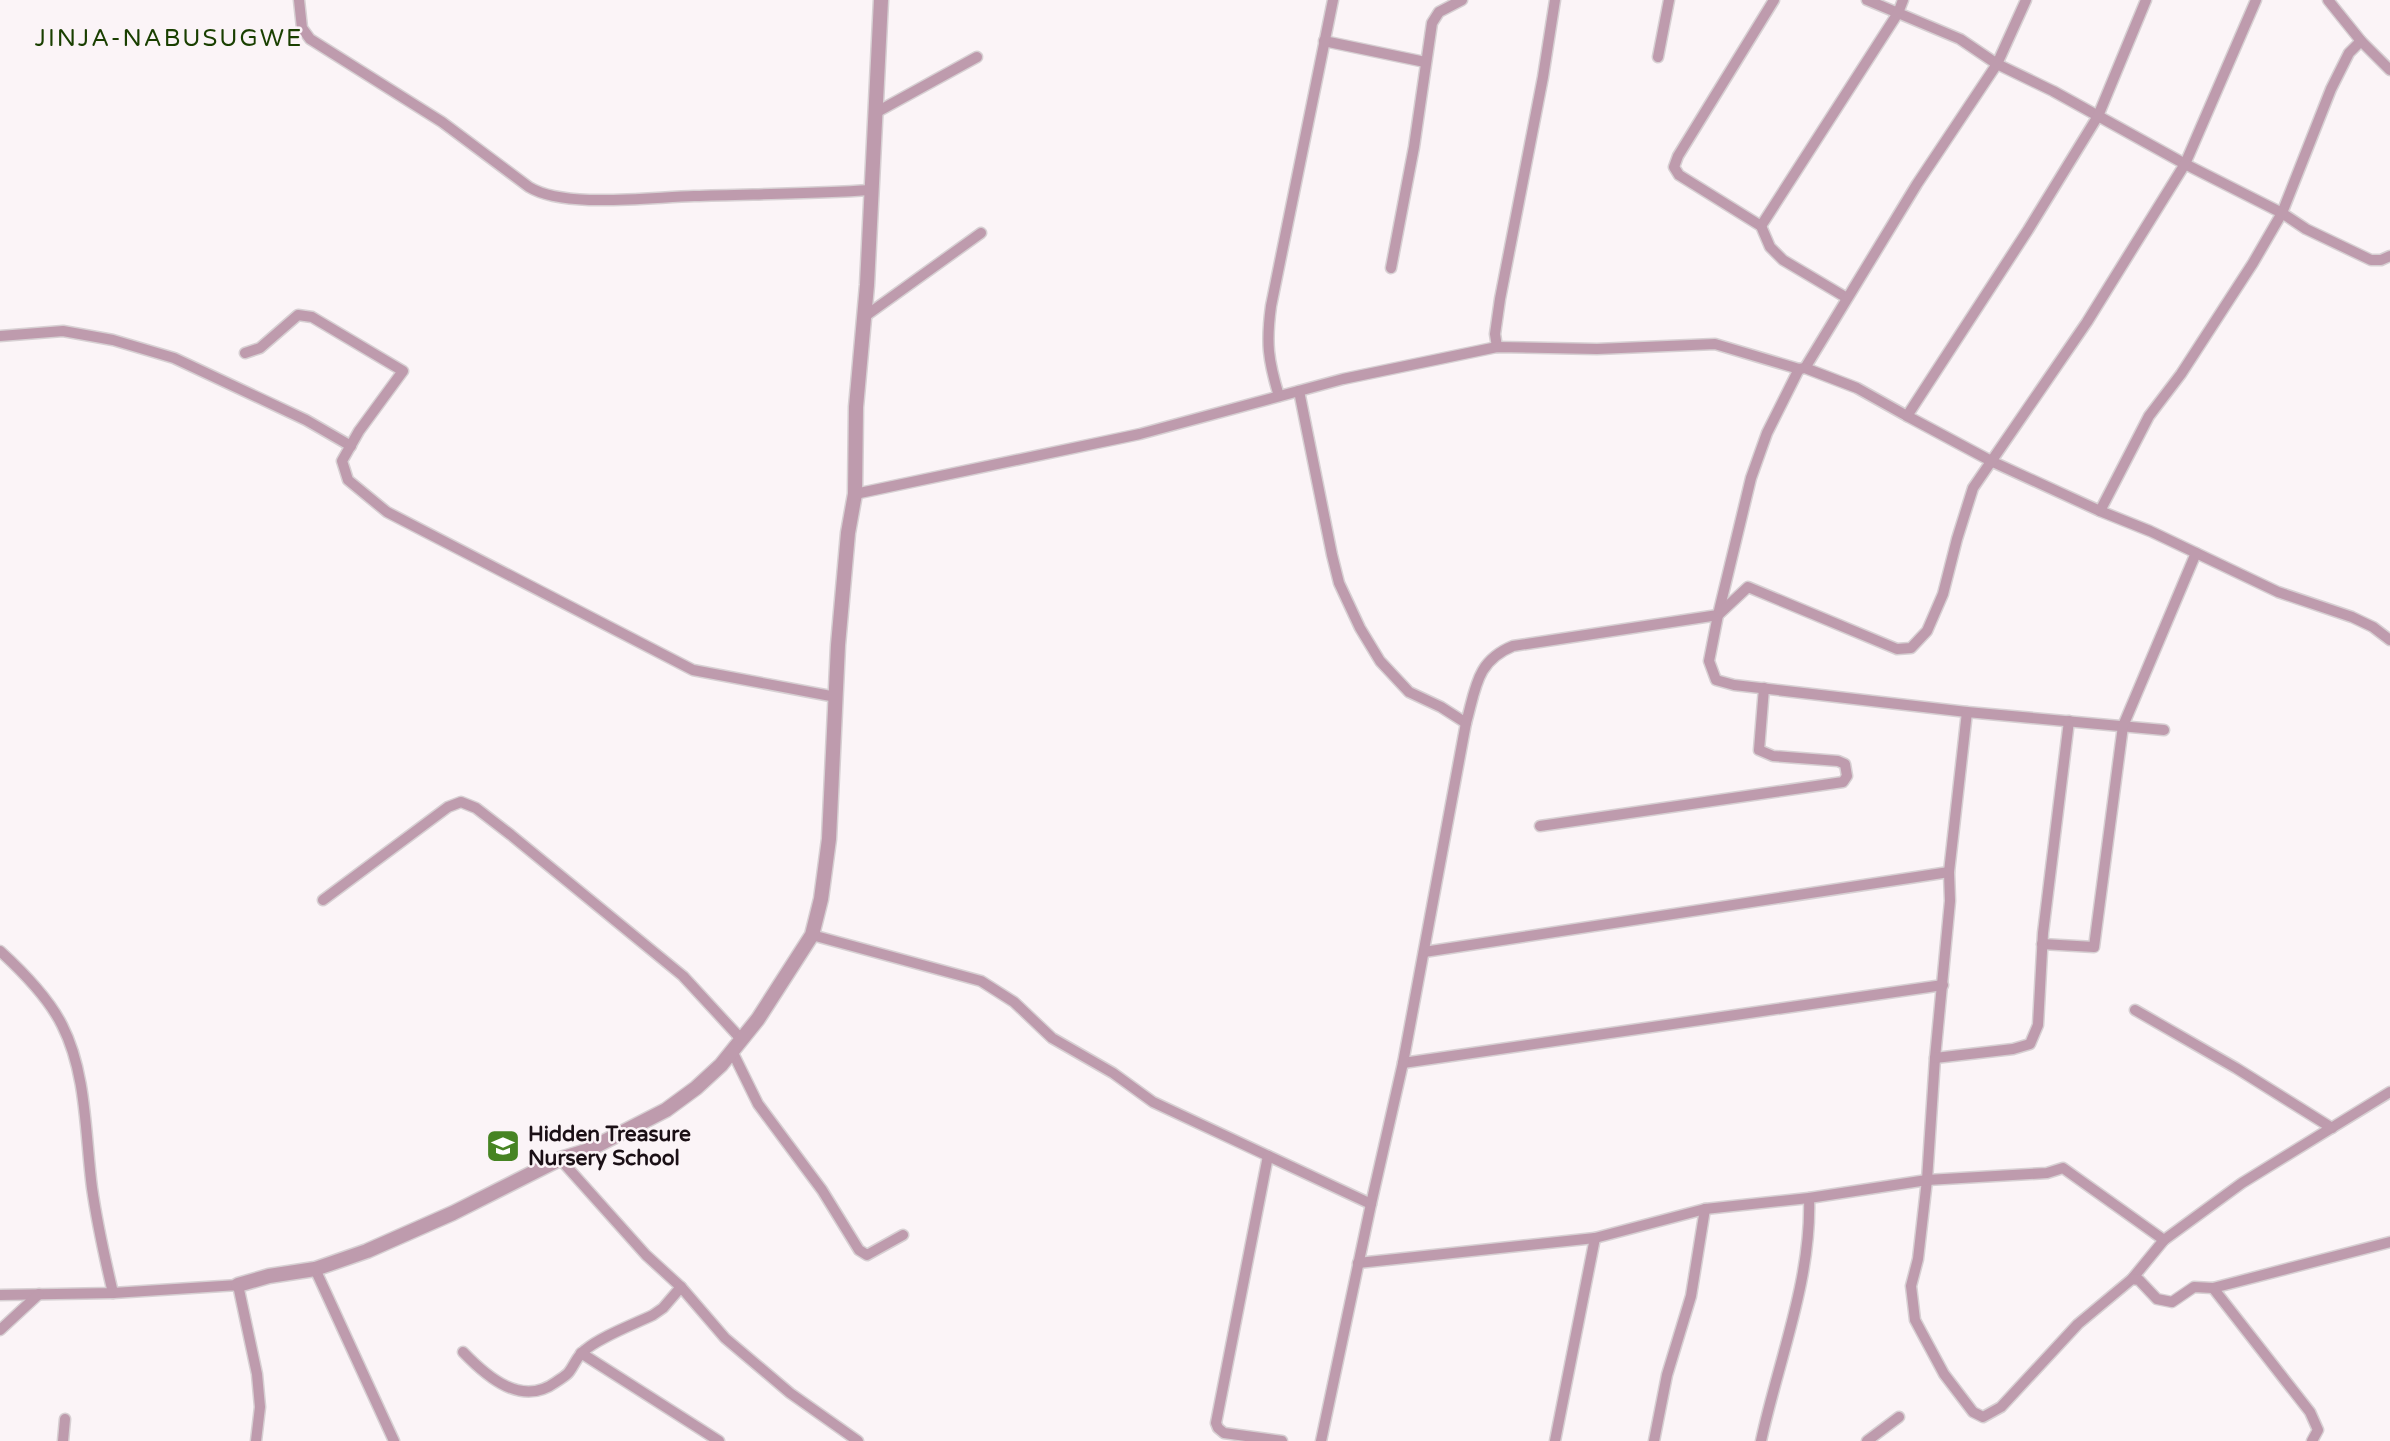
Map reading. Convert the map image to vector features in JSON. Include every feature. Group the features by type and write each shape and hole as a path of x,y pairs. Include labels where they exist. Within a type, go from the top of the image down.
{"street":[{"path":"299,0 302,28 310,39 442,122 529,187 544,195 571,199 620,199 871,190"},
{"path":"0,1295 113,1293 238,1285 269,1276 315,1269 367,1251 453,1213 560,1159 586,1151 666,1110 721,1065 758,1019 812,935 821,899 829,839 838,645 848,533 855,494 856,407 864,317 881,0"},
{"path":"1279,396 1268,359 1270,306 1333,0"},
{"path":"1391,268 1415,146 1432,23 1435,16 1462,0"},
{"path":"1497,347 1495,334 1500,299 1555,0"},
{"path":"1658,57 1669,0"},
{"path":"1774,0 1678,156 1674,167 1679,174 1761,226 1770,247 1783,260 1847,298"},
{"path":"1867,0 1960,39 1997,64 2282,213 2306,229 2371,260 2390,256"},
{"path":"1761,226 1898,13 1903,0"},
{"path":"2026,0 1997,64 1917,184 1802,369 1767,433 1751,478 1709,661 1716,680 1734,685 1967,712 2164,730"},
{"path":"1906,416 2028,230 2098,116 2146,0"},
{"path":"1321,1441 1403,1063 1466,723 1476,685 1486,664 1497,653 1513,646 1718,615 1748,587 1897,649 1911,648 1927,631 1943,594 1973,488 2087,322 2185,164 2256,0"},
{"path":"2328,0 2361,41 2390,70"},
{"path":"1324,41 1425,62"},
{"path":"2100,511 2150,416 2181,374 2282,213 2331,89 2349,53 2361,41"},
{"path":"875,113 977,57"},
{"path":"864,317 981,233"},
{"path":"244,353 260,348 298,315 312,317 402,371 342,461 348,480 387,512 693,670 836,697"},
{"path":"0,336 63,331 113,340 174,358 306,420 351,446"},
{"path":"855,494 1140,434 1299,391 1497,347 1597,349 1715,344 1857,388 1993,462 2150,531 2278,592 2352,617 2373,627 2390,640"},
{"path":"1299,391 1339,583 1360,628 1380,661 1409,692 1441,707 1466,723"},
{"path":"2042,944 2094,947 2123,726 2196,553"},
{"path":"1539,826 1843,782 1847,776 1845,764 1838,761 1773,756 1759,750 1764,688"},
{"path":"1967,712 1949,872 1950,901 1927,1180 1919,1259 1911,1286 1915,1320 1944,1374 1973,1412 1983,1417 2001,1407 2077,1324 2132,1279 2164,1240 2242,1183 2390,1092"},
{"path":"1935,1058 2013,1049 2031,1044 2038,1026 2042,944 2069,721"},
{"path":"323,900 448,807 461,802 476,808 683,975 737,1045 758,1104 822,1190 859,1250 867,1255 903,1235"},
{"path":"1424,952 1949,872"},
{"path":"812,935 981,981 1014,1002 1052,1038 1113,1073 1153,1102 1371,1204"},
{"path":"0,951 20,969 45,1000 61,1023 75,1054 92,1191 113,1293"},
{"path":"1403,1063 1943,985"},
{"path":"2135,1010 2236,1068 2332,1128"},
{"path":"1268,1156 1216,1423 1218,1429 1224,1433 1282,1441"},
{"path":"560,1159 646,1255 681,1287 725,1338 764,1372 858,1441"},
{"path":"1358,1263 1595,1238 1705,1209 1809,1198 1927,1180 2047,1173 2063,1168 2164,1240"},
{"path":"1761,1441 1790,1333 1810,1229 1809,1198"},
{"path":"1654,1441 1667,1375 1690,1296 1705,1209"},
{"path":"1555,1441 1595,1238"},
{"path":"2132,1279 2139,1280 2157,1298 2172,1302 2194,1287 2213,1288 2390,1242"},
{"path":"315,1269 394,1441"},
{"path":"238,1285 257,1374 260,1407 256,1441"},
{"path":"463,1352 478,1368 499,1383 533,1393 548,1388 569,1373 575,1359 586,1349 663,1308 681,1287"},
{"path":"2213,1288 2310,1412 2318,1430 2312,1441"},
{"path":"0,1330 39,1294"},
{"path":"581,1353 719,1441"},
{"path":"1867,1441 1899,1417"},
{"path":"63,1441 65,1419"}],"place":[{"name":"Hidden Treasure Nursery School","path":"503,1146"}],"district":[{"name":"JINJA-NABUSUGWE","path":"169,38"}]}
